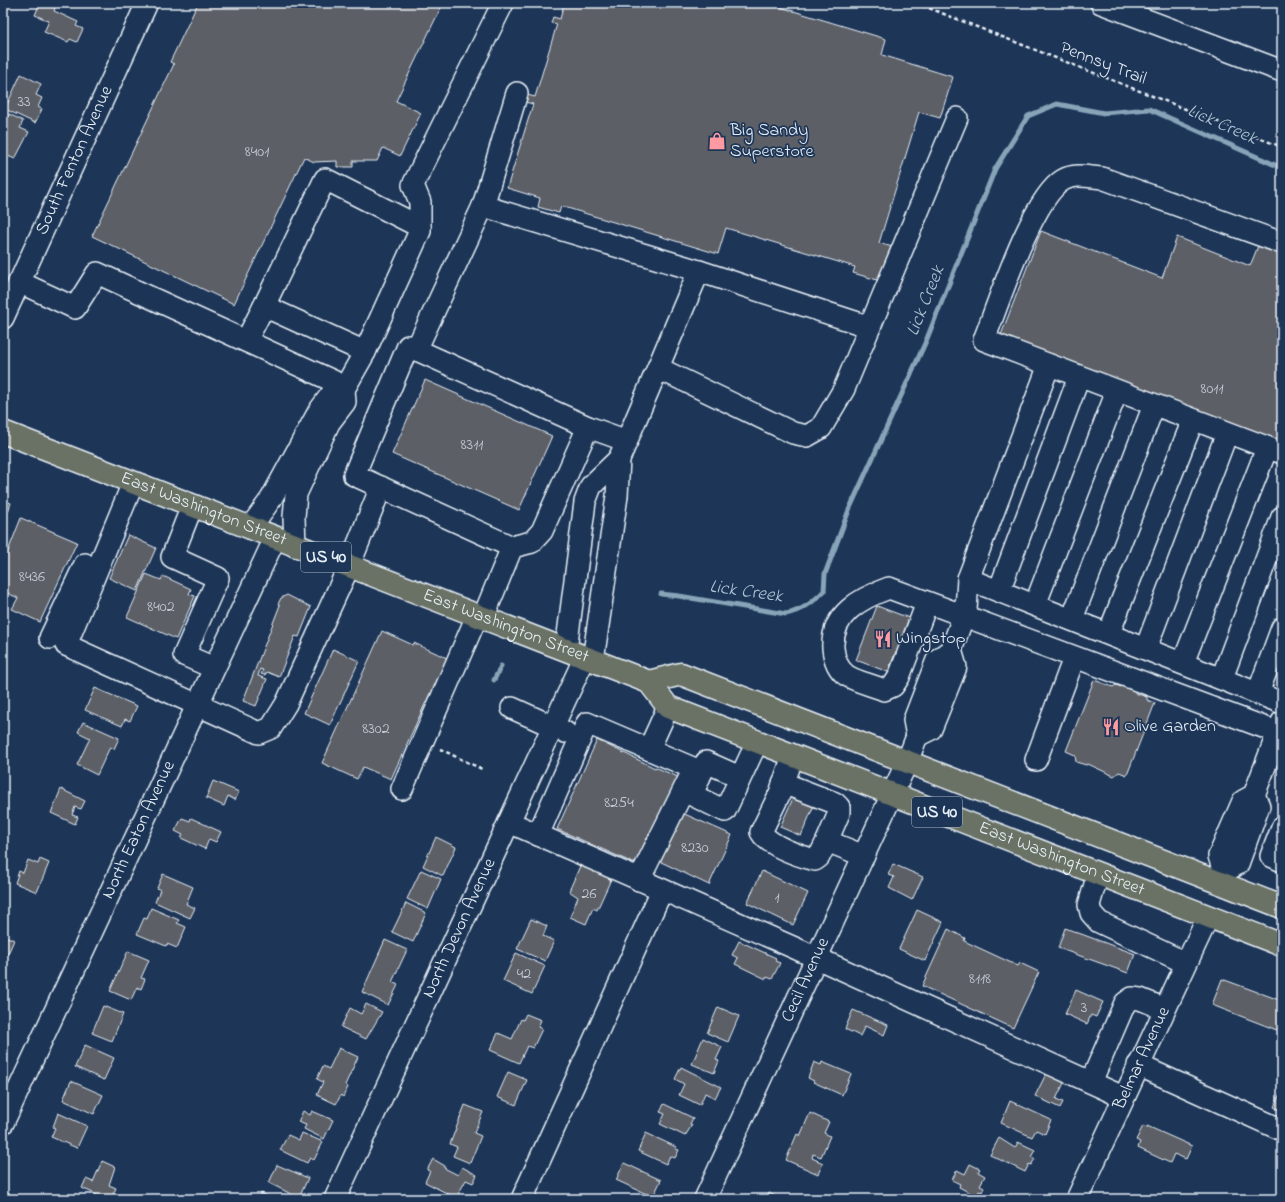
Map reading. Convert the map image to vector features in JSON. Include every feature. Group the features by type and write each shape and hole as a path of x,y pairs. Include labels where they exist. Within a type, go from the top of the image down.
{"main road":[{"name":"East Washington Street","path":"3,432 649,682 681,674 907,762 1222,878 1282,907"},
{"path":"649,682 668,708"},
{"name":"East Washington Street","path":"668,708 1282,945"}],"street":[{"name":"South Fenton Avenue","path":"4,314 147,3"},
{"path":"295,546 294,517 296,494 329,423 344,402 344,389 365,352 420,231 420,202 413,185 502,3"},
{"path":"1101,3 1134,9 1282,71"},
{"path":"416,350 483,206 517,93"},
{"path":"658,368 793,433 807,436 821,428 844,390 957,118"},
{"path":"1183,663 1275,451 984,340 1019,250 1035,215 1050,192 1063,180 1075,175 1102,178 1282,243"},
{"path":"246,341 325,179 420,227"},
{"path":"483,206 699,271 870,326"},
{"path":"581,656 617,496 623,450 699,271"},
{"path":"20,282 75,308 97,274 333,381 344,389"},
{"path":"264,306 365,352"},
{"path":"588,427 542,531 532,542 512,546 354,475 408,346 588,427 623,450"},
{"path":"964,617 966,610 968,578 1049,365"},
{"path":"999,591 1079,376"},
{"path":"250,528 271,499 319,411 330,396 344,389"},
{"path":"1035,605 1117,391"},
{"path":"1072,619 1154,405"},
{"path":"1109,633 1193,420"},
{"path":"1146,648 1227,433"},
{"path":"581,656 585,502 591,486 623,450"},
{"path":"126,480 66,645 259,733 271,728 286,704 349,566 381,487"},
{"path":"50,638 126,480"},
{"path":"192,506 172,557 218,578 184,655 214,668"},
{"path":"1222,678 1282,517"},
{"name":"North Eaton Avenue","path":"3,1123 275,538"},
{"path":"402,789 512,546"},
{"path":"968,578 1282,703"},
{"path":"927,603 904,665 892,686 884,690 846,675 837,665 834,653 833,637 836,625 844,614 853,606 873,594 890,588 1074,658 1281,729 1254,795 1260,806 1238,864 1222,878"},
{"name":"Cecil Avenue","path":"705,1199 864,856 907,762 917,736 931,729 956,667 951,650 964,617"},
{"path":"1258,693 1282,628"},
{"name":"North Devon Avenue","path":"335,1199 553,727 581,656"},
{"path":"1036,760 1074,658"},
{"path":"512,708 581,738"},
{"path":"649,750 668,708"},
{"path":"538,835 587,723 698,771"},
{"path":"698,771 692,795 725,811 757,742"},
{"path":"783,783 835,803 839,807 839,813 820,857 815,860 804,857 770,842 761,832 783,783 793,756"},
{"path":"639,880 698,771 706,762 740,777"},
{"path":"509,822 1123,1097"},
{"path":"1282,828 1271,856 1282,861"},
{"path":"827,841 864,856"},
{"path":"1098,874 1089,905 1091,913 1099,922 1186,963"},
{"path":"522,1199 662,890"},
{"name":"Belmar Avenue","path":"1077,1199 1123,1097 1208,917"},
{"path":"1091,1082 1125,1003 1132,998 1140,999 1165,1009"},
{"path":"1138,1065 1282,1130"}],"path":[{"name":"Pennsy Trail","path":"916,3 1282,147"},
{"path":"440,749 484,770"}],"building":[{"path":"40,3 55,8 54,11 78,22 76,26 83,29 77,42 70,39 68,42 44,32 49,21 35,15"},
{"path":"198,3 443,3 396,101 421,113 400,156 383,148 377,161 353,161 353,167 337,167 337,161 314,162 304,157 234,304 92,236 174,64 170,62"},
{"path":"561,3 767,3 886,39 882,55 953,77 940,118 919,112 879,243 892,247 881,281 853,273 855,267 726,228 718,254 561,206 559,213 538,207 540,198 507,188 533,104 525,102 527,95 535,97 557,24 551,23 553,17 560,19 564,4"},
{"path":"21,74 41,84 36,95 42,98 38,107 42,109 35,123 5,109"},
{"path":"9,114 23,121 20,128 29,132 15,159 3,154 3,133 7,123 5,122"},
{"path":"1041,231 1162,278 1177,237 1250,266 1258,246 1282,255 1282,443 1001,335"},
{"path":"425,380 552,436 519,510 392,454"},
{"path":"3,500 11,503 3,526"},
{"path":"21,518 77,542 40,622 12,609 18,598 3,591 3,564"},
{"path":"128,535 156,548 137,591 109,578"},
{"path":"146,574 161,580 163,576 191,589 189,594 195,596 176,639 127,617"},
{"path":"287,595 311,607 299,637 295,636 279,677 267,672 265,675 261,674 263,670 260,669 258,676 267,679 256,706 243,701 280,605 278,604 281,598"},
{"name":"Wingstop","path":"877,606 909,618 901,639 903,640 899,652 896,651 888,672 856,660"},
{"path":"382,631 413,645 414,643 449,659 432,695 430,693 391,779 363,767 357,779 322,763"},
{"path":"333,649 359,661 330,725 304,713"},
{"name":"Olive Garden","path":"1094,680 1113,687 1116,685 1121,687 1123,684 1137,689 1135,693 1147,697 1147,700 1155,703 1127,775 1119,772 1114,776 1088,764 1086,765 1076,762 1075,755 1066,751"},
{"path":"95,688 137,706 130,721 125,719 122,726 85,710"},
{"path":"83,722 119,738 114,749 110,747 97,775 77,765 90,738 78,732"},
{"path":"597,740 655,768 680,778 640,866 557,829"},
{"path":"213,781 239,792 235,800 228,796 224,806 206,798"},
{"path":"61,789 85,801 81,809 75,807 72,815 78,817 75,824 51,813"},
{"path":"795,794 815,803 801,836 780,827"},
{"path":"680,812 732,835 709,885 657,860"},
{"path":"182,818 190,821 191,818 221,832 216,842 209,839 205,849 181,838 183,835 175,831"},
{"path":"436,837 456,847 443,876 423,866"},
{"path":"40,859 49,863 37,892 15,883 19,871 23,873 28,860 38,864"},
{"path":"893,864 923,877 912,900 889,888 894,877 888,875"},
{"path":"586,865 612,877 597,910 593,908 586,924 570,917 578,897 569,891 580,866 585,868"},
{"path":"421,870 441,879 428,909 407,899"},
{"path":"762,871 808,893 793,925 747,903"},
{"path":"163,874 193,887 186,904 195,908 190,918 155,902 160,890 157,888"},
{"path":"406,903 426,913 413,942 392,932"},
{"path":"151,908 179,920 177,923 186,927 177,948 167,944 166,946 137,934 144,918 147,919"},
{"path":"917,910 943,922 925,961 899,949"},
{"path":"531,919 547,926 543,936 554,941 545,961 517,949"},
{"path":"1065,928 1135,954 1128,973 1058,948"},
{"path":"948,929 965,938 964,941 1018,966 1020,963 1039,972 1013,1028 922,986"},
{"path":"3,935 14,940 7,956 3,954"},
{"path":"385,940 407,950 392,982 398,985 388,1005 362,992"},
{"path":"739,941 776,958 775,961 780,963 772,979 767,977 766,979 735,964 738,958 732,955"},
{"path":"128,951 149,960 141,978 145,979 141,989 137,987 131,1000 110,991"},
{"path":"516,953 545,966 532,994 503,981"},
{"path":"1222,979 1282,1001 1282,1032 1212,1005"},
{"path":"1076,990 1103,1002 1096,1017 1091,1015 1087,1024 1065,1014"},
{"path":"366,1004 382,1012 366,1039 341,1027 350,1008 361,1014"},
{"path":"103,1006 123,1014 112,1041 92,1033"},
{"path":"718,1007 739,1016 728,1042 707,1033"},
{"path":"853,1010 888,1025 884,1035 865,1026 860,1036 845,1029"},
{"path":"526,1014 541,1020 538,1027 542,1029 533,1048 527,1046 519,1063 490,1050 498,1033 512,1039 521,1019 523,1020"},
{"path":"703,1038 722,1047 716,1060 719,1061 714,1073 692,1064"},
{"path":"85,1045 114,1058 104,1080 75,1067"},
{"path":"339,1048 358,1057 345,1085 348,1087 343,1097 341,1095 336,1104 317,1095 323,1082 317,1079 323,1066 329,1069"},
{"path":"814,1062 821,1065 822,1062 851,1074 842,1095 813,1082 814,1081 808,1078"},
{"path":"681,1067 721,1087 715,1098 705,1093 700,1105 679,1095 684,1084 675,1079"},
{"path":"508,1072 527,1080 516,1105 497,1097"},
{"path":"1047,1072 1065,1081 1056,1099 1063,1102 1060,1108 1035,1096"},
{"path":"71,1081 103,1095 94,1114 63,1100"},
{"path":"1282,1089 1282,1111 1274,1107"},
{"path":"1010,1101 1051,1120 1045,1134 1036,1130 1032,1137 1001,1123"},
{"path":"664,1104 693,1118 690,1124 692,1125 685,1136 660,1124 665,1114 660,1112"},
{"path":"465,1105 483,1112 474,1133 481,1136 470,1163 453,1156 457,1147 450,1144"},
{"path":"303,1111 310,1115 312,1111 333,1120 324,1139 304,1129 306,1125 298,1122"},
{"path":"58,1113 87,1126 77,1148 51,1137 55,1128 53,1127"},
{"path":"810,1113 829,1122 824,1133 830,1136 821,1157 813,1154 812,1158 823,1163 818,1174 786,1160 797,1134 800,1136"},
{"path":"1143,1126 1147,1128 1147,1126 1192,1146 1186,1159 1174,1154 1170,1163 1138,1148 1140,1142 1136,1140"},
{"path":"302,1133 323,1142 314,1160 310,1158 307,1163 280,1150 288,1135 299,1140"},
{"path":"646,1133 676,1147 675,1149 679,1150 675,1158 670,1156 666,1164 638,1151"},
{"path":"999,1138 1015,1148 1018,1142 1035,1150 1031,1157 1035,1159 1031,1165 1029,1164 1025,1172 990,1155"},
{"path":"433,1159 445,1166 444,1168 458,1175 462,1167 477,1175 473,1183 466,1180 456,1198 425,1182 430,1171 427,1170"},
{"path":"102,1161 115,1167 109,1185 116,1188 111,1199 106,1199 82,1188 86,1179 93,1182"},
{"path":"624,1163 661,1180 653,1197 616,1180"},
{"path":"970,1164 980,1169 978,1172 985,1176 980,1185 984,1187 982,1192 979,1191 976,1196 959,1187 960,1184 952,1180 957,1170 965,1174"},
{"path":"277,1165 308,1178 299,1198 269,1183"},
{"path":"261,1193 274,1199 258,1199"},
{"path":"414,1193 427,1199 413,1199 411,1198"},
{"path":"769,1193 782,1199 766,1199"},
{"path":"1136,1194 1148,1199 1134,1199"}],"waterway":[{"name":"Lick Creek","path":"661,594 786,614 807,606 824,591 825,574 849,510 926,341 995,169 1028,116 1057,104 1104,113 1149,109 1282,168"},
{"name":"Lick Creek","path":"494,680 501,666"}],"place":[{"name":"Big Sandy Superstore","path":"717,141"},
{"name":"Wingstop","path":"883,639"},
{"name":"Olive Garden","path":"1111,727"}]}
